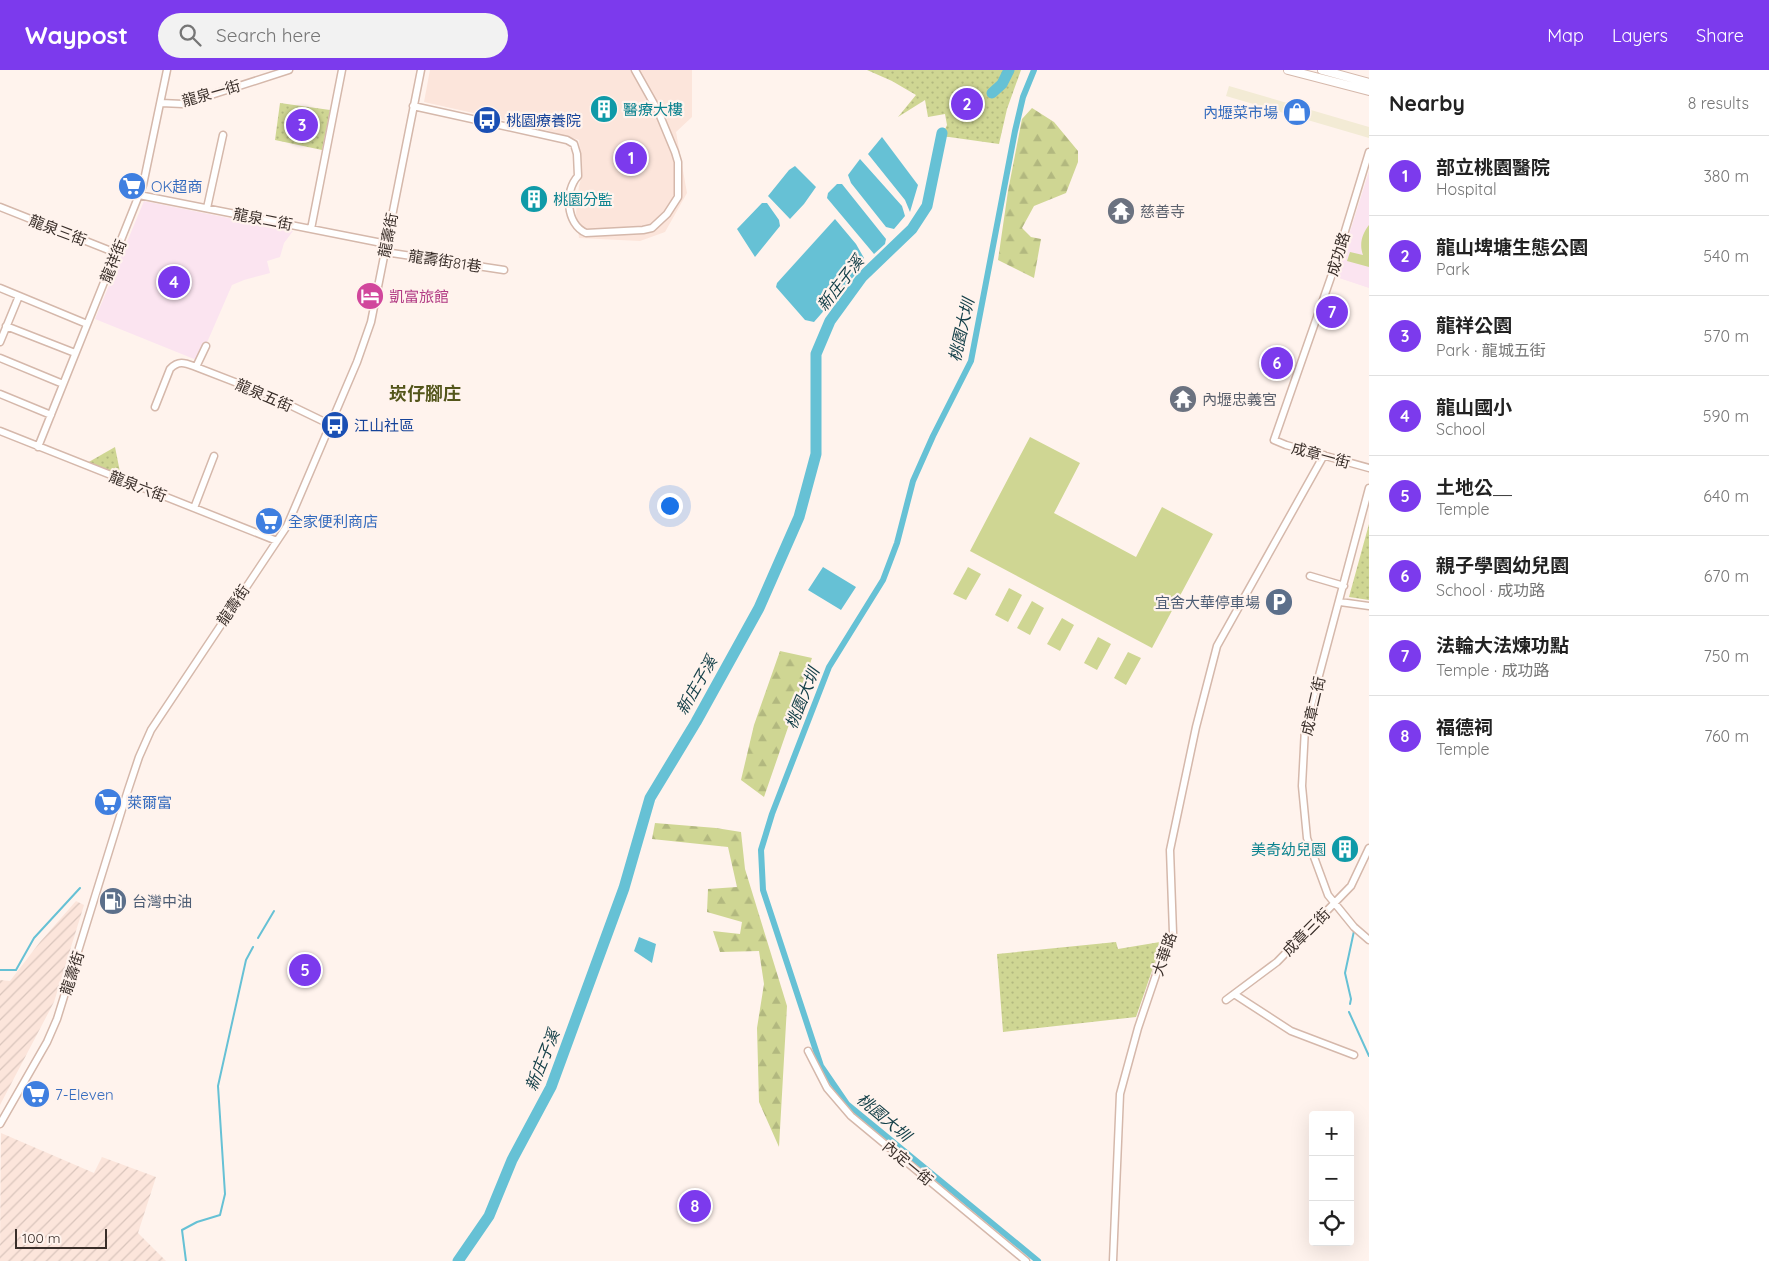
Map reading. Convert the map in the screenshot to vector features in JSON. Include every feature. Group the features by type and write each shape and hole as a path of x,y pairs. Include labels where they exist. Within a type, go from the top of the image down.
{"main road":[{"path":"1288,70 1369,91"},
{"path":"1322,70 1369,83"}],"street":[{"name":"龍祥街","path":"38,447 139,195 167,70"},
{"name":"龍泉一街","path":"161,103 183,104 289,70"},
{"path":"311,229 342,70"},
{"name":"龍壽街","path":"0,1124 47,1042 57,1019 136,765 151,730 277,541 295,509 331,425 369,329 421,70"},
{"path":"414,106 567,140 574,144 577,154 578,176 573,181 568,206 575,224 580,230 586,233 643,230 652,228 667,214 678,197 678,162 658,111 635,70"},
{"path":"207,208 223,135"},
{"name":"成功路","path":"1274,440 1331,277 1369,152"},
{"name":"龍泉二街","path":"139,195 387,244"},
{"name":"龍泉三街","path":"0,207 116,253"},
{"name":"龍壽街81巷","path":"385,252 504,270"},
{"path":"0,288 87,324"},
{"path":"0,342 19,296"},
{"path":"6,326 75,353"},
{"path":"196,367 206,346"},
{"path":"0,358 63,384"},
{"name":"龍泉五街","path":"155,407 170,369 178,362 183,362 271,396 331,425"},
{"path":"0,394 50,415"},
{"name":"龍泉六街","path":"0,432 277,541"},
{"name":"成章一街","path":"1274,440 1369,468"},
{"name":"大華路","path":"1113,1261 1120,1094 1138,1028 1160,963 1173,932 1170,850 1196,727 1217,646 1324,455"},
{"path":"194,508 214,456"},
{"name":"成章二街","path":"1369,488 1305,728 1302,786 1307,838 1328,895 1354,927 1369,940"},
{"path":"1310,576 1344,586"},
{"path":"1340,602 1369,606"},
{"name":"成章三街","path":"1226,1000 1277,962 1351,886 1369,848"},
{"path":"1234,994 1291,1031 1354,1055"},
{"name":"內定一街","path":"808,1051 827,1088 851,1116 1026,1261"}],"shaded area":[{"path":"430,70 692,70 692,117 676,132 687,193 665,232 640,241 579,238 576,213 582,175 579,140 540,128 424,102"},
{"name":"內壢菜市場","path":"1229,86 1369,127 1369,138 1226,96"},
{"path":"1369,171 1369,288 1339,278 1337,273"},
{"path":"144,201 293,231 284,243 280,257 267,261 270,273 232,285 199,361 95,319"},
{"path":"76,901 84,905 54,1002 0,1105 0,980 10,981 40,942"},
{"path":"1,1133 94,1173 102,1157 156,1177 138,1233 166,1261 0,1261"}],"green space":[{"path":"867,70 1021,70 1007,109 999,144 942,136 947,125 945,114 928,117 925,100 898,117 916,95 892,81"},
{"path":"280,103 330,110 322,150 275,140"},
{"path":"1032,108 1054,122 1078,151 1078,162 1066,193 1034,206 1022,228 1031,237 1041,239 1034,278 998,260 1008,191 1022,119"},
{"path":"1369,225 1369,267 1347,261 1350,252 1363,255 1362,239"},
{"path":"1030,437 1080,463 1054,513 1136,557 1162,507 1213,534 1152,648 970,551"},
{"path":"115,447 121,477 87,463"},
{"path":"1369,524 1369,600 1349,597"},
{"path":"968,567 981,574 966,600 953,594"},
{"path":"1009,588 1022,595 1008,622 995,615"},
{"path":"1032,601 1044,608 1030,635 1017,628"},
{"path":"1062,618 1074,625 1060,651 1047,644"},
{"path":"1098,637 1111,644 1097,670 1084,663"},
{"path":"780,651 812,658 764,797 741,780 754,725"},
{"path":"1128,652 1141,658 1126,685 1114,678"},
{"path":"655,823 741,832 745,869 787,1006 779,1147 759,1102 757,1028 764,984 759,951 720,952 713,931 740,934 742,922 707,912 708,889 737,887 728,847 652,839"},
{"path":"1166,941 1155,962 1136,1017 1003,1032 997,954 1116,942 1118,949"}],"water":[{"path":"882,137 918,185 910,212 905,200 868,154"},
{"path":"860,159 902,206 905,216 894,229 886,227 851,183 848,175"},
{"path":"795,166 816,187 790,219 768,196 789,170"},
{"path":"837,184 842,184 886,239 885,244 874,254 827,198 828,193"},
{"path":"762,203 767,203 779,220 780,226 755,257 737,229"},
{"path":"835,219 856,244 864,258 861,268 814,322 805,320 776,287 777,283"},
{"path":"823,567 856,587 841,610 808,590"},
{"path":"639,937 656,944 652,963 634,951"}],"waterway":[{"name":"新庄子溪","path":"992,93 1002,84 1009,70"},
{"name":"桃園大圳","path":"1034,70 1023,97 1015,131 971,361 933,436 913,481 897,543 883,580 829,667 772,814 761,850 763,890 821,1066 847,1104 1038,1261"},
{"name":"新庄子溪","path":"458,1261 489,1216 512,1160 551,1087 624,888 650,798 696,722 759,608 799,517 816,454 816,354 830,321 862,277 912,229 927,206 942,133"},
{"path":"0,970 16,970 34,938 80,888"},
{"path":"258,938 274,911"},
{"path":"1350,1004 1351,999 1345,973 1354,931"},
{"path":"186,1261 182,1230 197,1222 220,1215 225,1194 218,1086 246,960 253,947"},
{"path":"1349,1012 1369,1056"}],"place":[{"name":"龍山埤塘生態公園","path":"967,104"},
{"name":"醫療大樓","path":"604,109"},
{"name":"內壢菜市場","path":"1297,112"},
{"name":"桃園療養院","path":"487,120"},
{"name":"龍祥公園","path":"302,125"},
{"name":"部立桃園醫院","path":"631,158"},
{"name":"OK超商","path":"132,186"},
{"name":"桃園分監","path":"534,199"},
{"name":"慈善寺","path":"1121,211"},
{"name":"龍山國小","path":"174,282"},
{"name":"凱富旅館","path":"370,296"},
{"name":"法輪大法煉功點","path":"1332,312"},
{"name":"親子學園幼兒園","path":"1277,363"},
{"name":"內壢忠義宮","path":"1183,399"},
{"name":"江山社區","path":"335,425"},
{"name":"全家便利商店","path":"269,521"},
{"name":"宜舍大華停車場","path":"1279,602"},
{"name":"萊爾富","path":"108,802"},
{"name":"美奇幼兒園","path":"1345,849"},
{"name":"台灣中油","path":"113,901"},
{"name":"土地公＿","path":"305,970"},
{"name":"7-Eleven","path":"36,1094"},
{"name":"福德祠","path":"695,1206"}],"district":[{"name":"崁仔腳庄","path":"425,393"}]}
